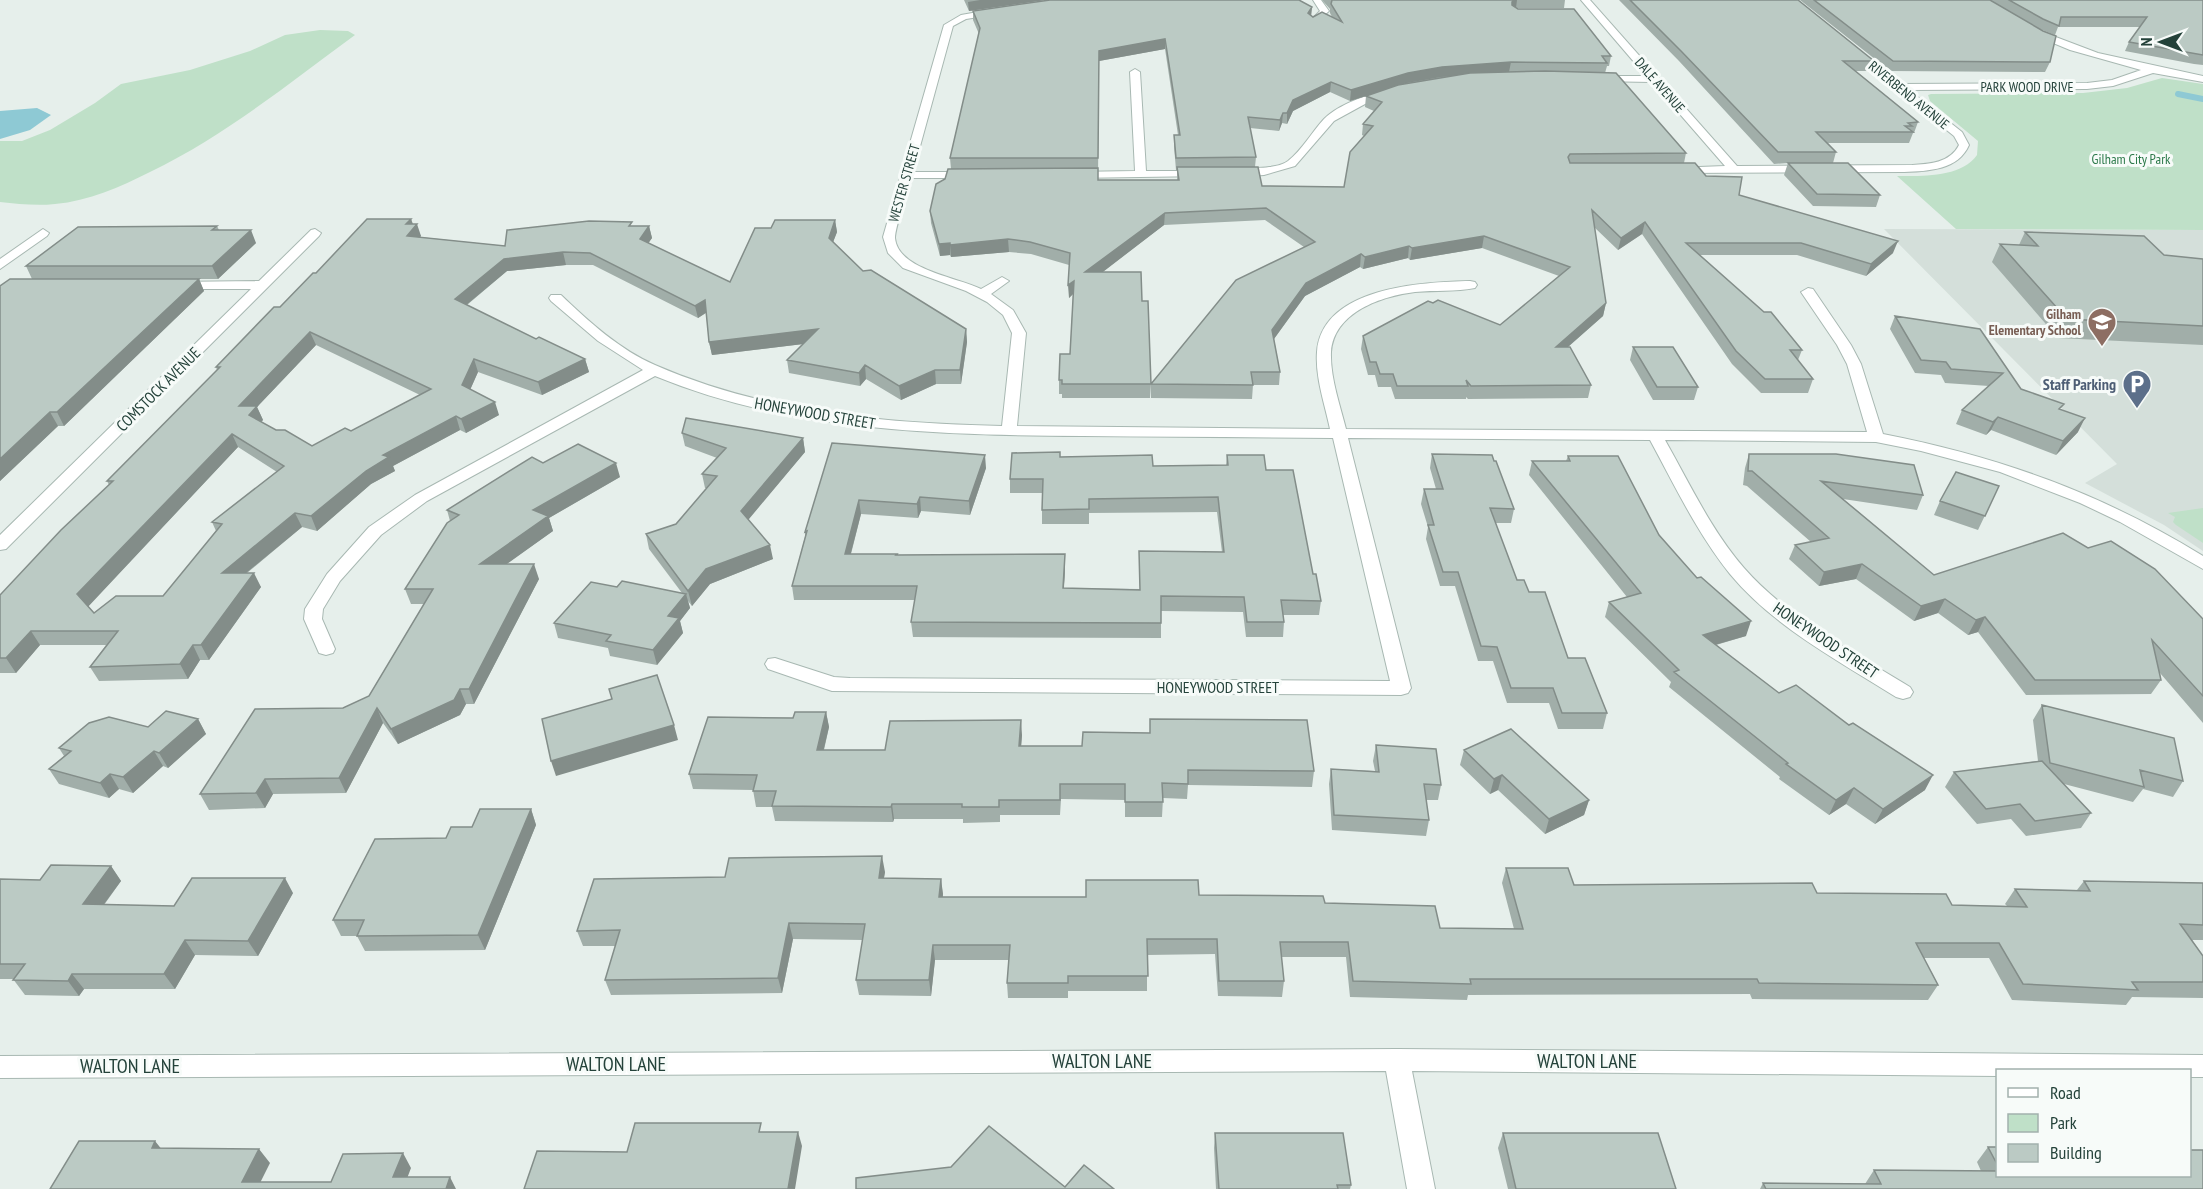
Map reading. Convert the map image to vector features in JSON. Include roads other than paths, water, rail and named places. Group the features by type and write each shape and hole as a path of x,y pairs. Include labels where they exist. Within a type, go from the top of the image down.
{"street":[{"path":"1313,22 1325,11 1317,0"},
{"name":"DALE AVENUE","path":"1585,0 1734,170"},
{"name":"WESTER STREET","path":"1009,431 1019,333 1016,322 1004,308 983,293 919,271 898,258 892,251 890,237 947,28 951,21 964,17 1011,10"},
{"path":"1585,13 1597,13"},
{"path":"2024,27 2087,54 2151,70 2203,79"},
{"name":"RIVERBEND AVENUE","path":"1666,171 1901,169 1932,166 1955,158 1963,150 1963,140 1845,44"},
{"name":"PARK WOOD DRIVE","path":"1900,87 2087,86 2113,83 2151,70"},
{"path":"1135,72 1141,174"},
{"path":"1585,79 1655,79"},
{"path":"1059,175 1264,172 1291,164 1330,119 1361,102 1398,91"},
{"path":"907,175 989,175"},
{"path":"0,265 43,233"},
{"name":"COMSTOCK AVENUE","path":"0,545 315,233"},
{"path":"983,293 1002,281"},
{"path":"167,285 262,285"},
{"name":"HONEYWOOD STREET","path":"775,664 815,679 850,685 1401,688 1340,432 1324,352 1329,333 1340,320 1355,308 1384,294 1429,285 1470,285"},
{"path":"1809,292 1854,364 1876,437"},
{"name":"HONEYWOOD STREET","path":"556,298 584,325 655,370 726,395 802,412 893,426 1009,431 1876,437 1952,452 2048,482 2139,524 2203,564"},
{"path":"326,649 313,619 314,609 333,578 375,531 421,498 655,370"},
{"name":"HONEYWOOD STREET","path":"1654,434 1719,549 1743,577 1771,604 1807,631 1903,692"},
{"path":"1397,1060 1421,1189"},
{"name":"WALTON LANE","path":"0,1067 1397,1060 2203,1066"}],"water":[{"path":"37,108 51,115 30,130 0,139 0,111"}],"waterway":[{"path":"2178,94 2203,99"}],"place":[{"name":"Gilham Elementary School","path":"2102,348"},
{"name":"Staff Parking","path":"2137,410"}],"park label":[{"name":"Gilham City Park","path":"2131,159"}]}
